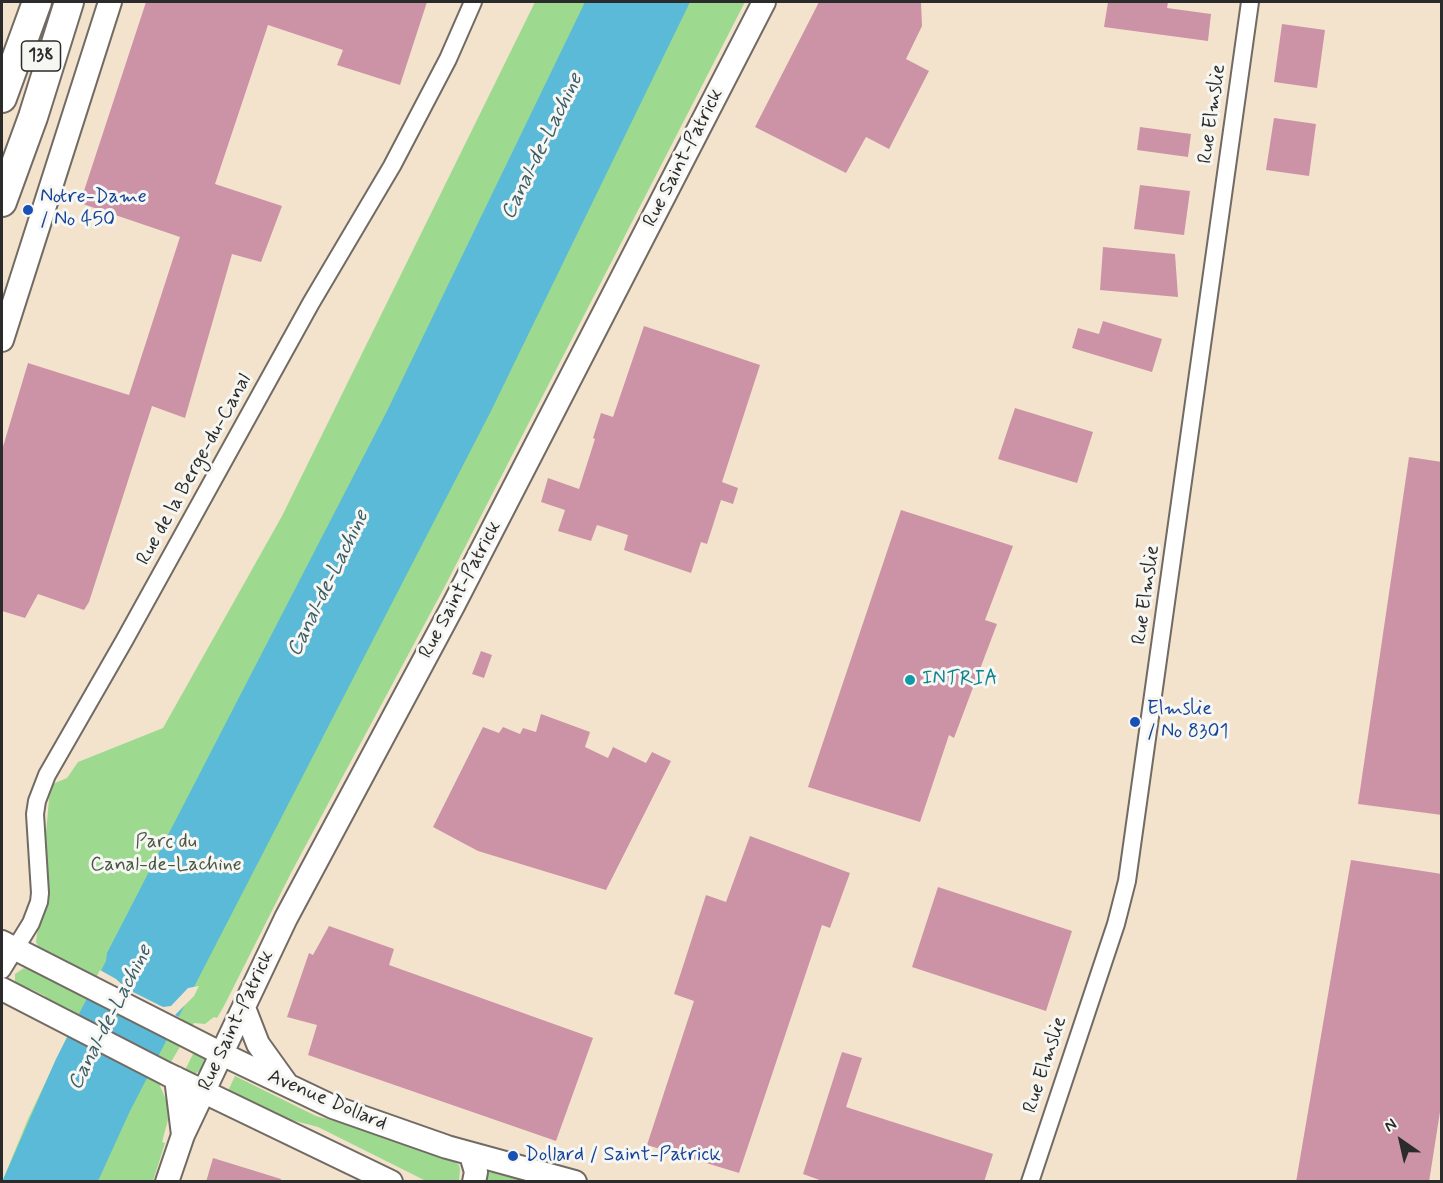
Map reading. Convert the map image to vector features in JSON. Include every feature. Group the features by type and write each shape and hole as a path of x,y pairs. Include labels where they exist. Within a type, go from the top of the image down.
{"highway":[{"path":"2,98 37,2"},
{"name":"138","path":"2,154 63,2"},
{"path":"2,202 33,117 69,2"}],"main road":[{"path":"2,340 110,2"},
{"name":"Rue Saint-Patrick","path":"167,1182 183,1135 286,918 449,614 764,2"},
{"name":"Avenue Dollard","path":"8,945 222,1054 349,1113 471,1155 575,1182"},
{"name":"Avenue Dollard","path":"2,989 171,1076 391,1182"},
{"path":"191,1038 219,1027 244,1008 261,1050 288,1086"},
{"path":"171,1076 183,1135"},
{"path":"471,1155 476,1172 474,1182"}],"street":[{"name":"Rue de la Berge-du-Canal","path":"2,970 8,945 35,915 39,902 35,814 37,801 47,776 311,303 397,157 448,58 473,2"},
{"name":"Rue Elmslie","path":"1030,1182 1116,924 1127,881 1250,2"}],"green space":[{"name":"Parc du Canal-de-Lachine","path":"535,2 745,2 444,588 292,871 224,1006 217,1018 214,1017 205,1024 194,1023 171,1062 160,1086 167,1102 168,1120 162,1142 165,1143 153,1181 2,1182 28,1119 77,1016 44,999 45,996 31,989 29,993 16,985 15,981 15,974 24,968 55,979 36,942 39,920 47,896 46,833 50,788 67,778 78,762 163,728 282,516"},
{"path":"194,1052 204,1058 206,1063 195,1074 185,1070"},
{"path":"235,1076 316,1116 393,1137 452,1160 459,1165 459,1181 426,1181 318,1127 276,1116 249,1104 228,1091"},
{"path":"492,1170 546,1182 486,1182"}],"water":[{"name":"Canal-de-Lachine","path":"585,2 690,2 491,411 130,1111 98,1181 2,1182 56,1059 106,961 107,953 387,411"}],"pier":[{"path":"100,970 116,979 127,989 163,1007 171,1006 188,988 199,986 194,996 175,1015 182,1019 172,1038 88,1000 87,996"}],"building":[{"path":"146,2 427,2 400,85 337,65 343,50 268,25 215,184 282,206 261,262 232,254 185,418 152,406 89,602 84,610 38,594 25,618 2,611 2,450 28,363 129,395 180,237 80,203"},
{"path":"819,2 921,2 922,26 906,59 929,71 889,149 866,137 846,173 755,127"},
{"path":"1108,2 1168,2 1167,8 1211,14 1208,41 1104,27"},
{"path":"1282,24 1325,30 1317,88 1274,82"},
{"path":"1274,118 1316,124 1309,176 1266,170"},
{"path":"1140,127 1191,134 1188,157 1137,150"},
{"path":"1140,185 1190,191 1184,235 1134,229"},
{"path":"1103,247 1175,254 1178,297 1100,290"},
{"path":"1103,321 1162,339 1152,372 1072,348 1078,328 1099,334"},
{"path":"644,326 760,365 722,482 738,488 733,504 721,500 707,544 701,542 691,573 624,550 628,535 597,525 591,541 558,531 565,510 541,502 548,478 579,489 601,413 613,417"},
{"path":"1015,408 1093,432 1077,483 998,459"},
{"path":"1409,457 1442,462 1442,815 1358,804"},
{"name":"INTRIA","path":"901,510 1013,546 985,620 997,624 954,738 949,735 920,822 808,787"},
{"path":"481,651 492,655 484,678 472,674"},
{"path":"541,714 590,732 585,747 608,758 613,747 646,763 652,752 671,761 606,890 478,851 433,827 483,727 499,733 503,727 520,734 523,728 536,732"},
{"path":"750,836 850,873 830,928 822,925 739,1173 647,1145 694,1001 674,994 706,895 726,902"},
{"path":"1351,860 1442,874 1442,1099 1429,1182 1296,1182"},
{"path":"938,887 1072,931 1046,1011 912,967"},
{"path":"329,926 394,949 389,965 593,1038 556,1141 308,1055 317,1025 287,1017 309,953 313,955"},
{"path":"842,1052 862,1058 846,1107 993,1154 984,1182 825,1182 803,1174"},
{"path":"213,1158 281,1179 280,1182 206,1182"}],"place":[{"name":"Notre-Dame / No 450","path":"28,210"},
{"name":"INTRIA","path":"910,680"},
{"name":"Elmslie / No 8301","path":"1135,722"},
{"name":"Dollard / Saint-Patrick","path":"513,1156"}]}
